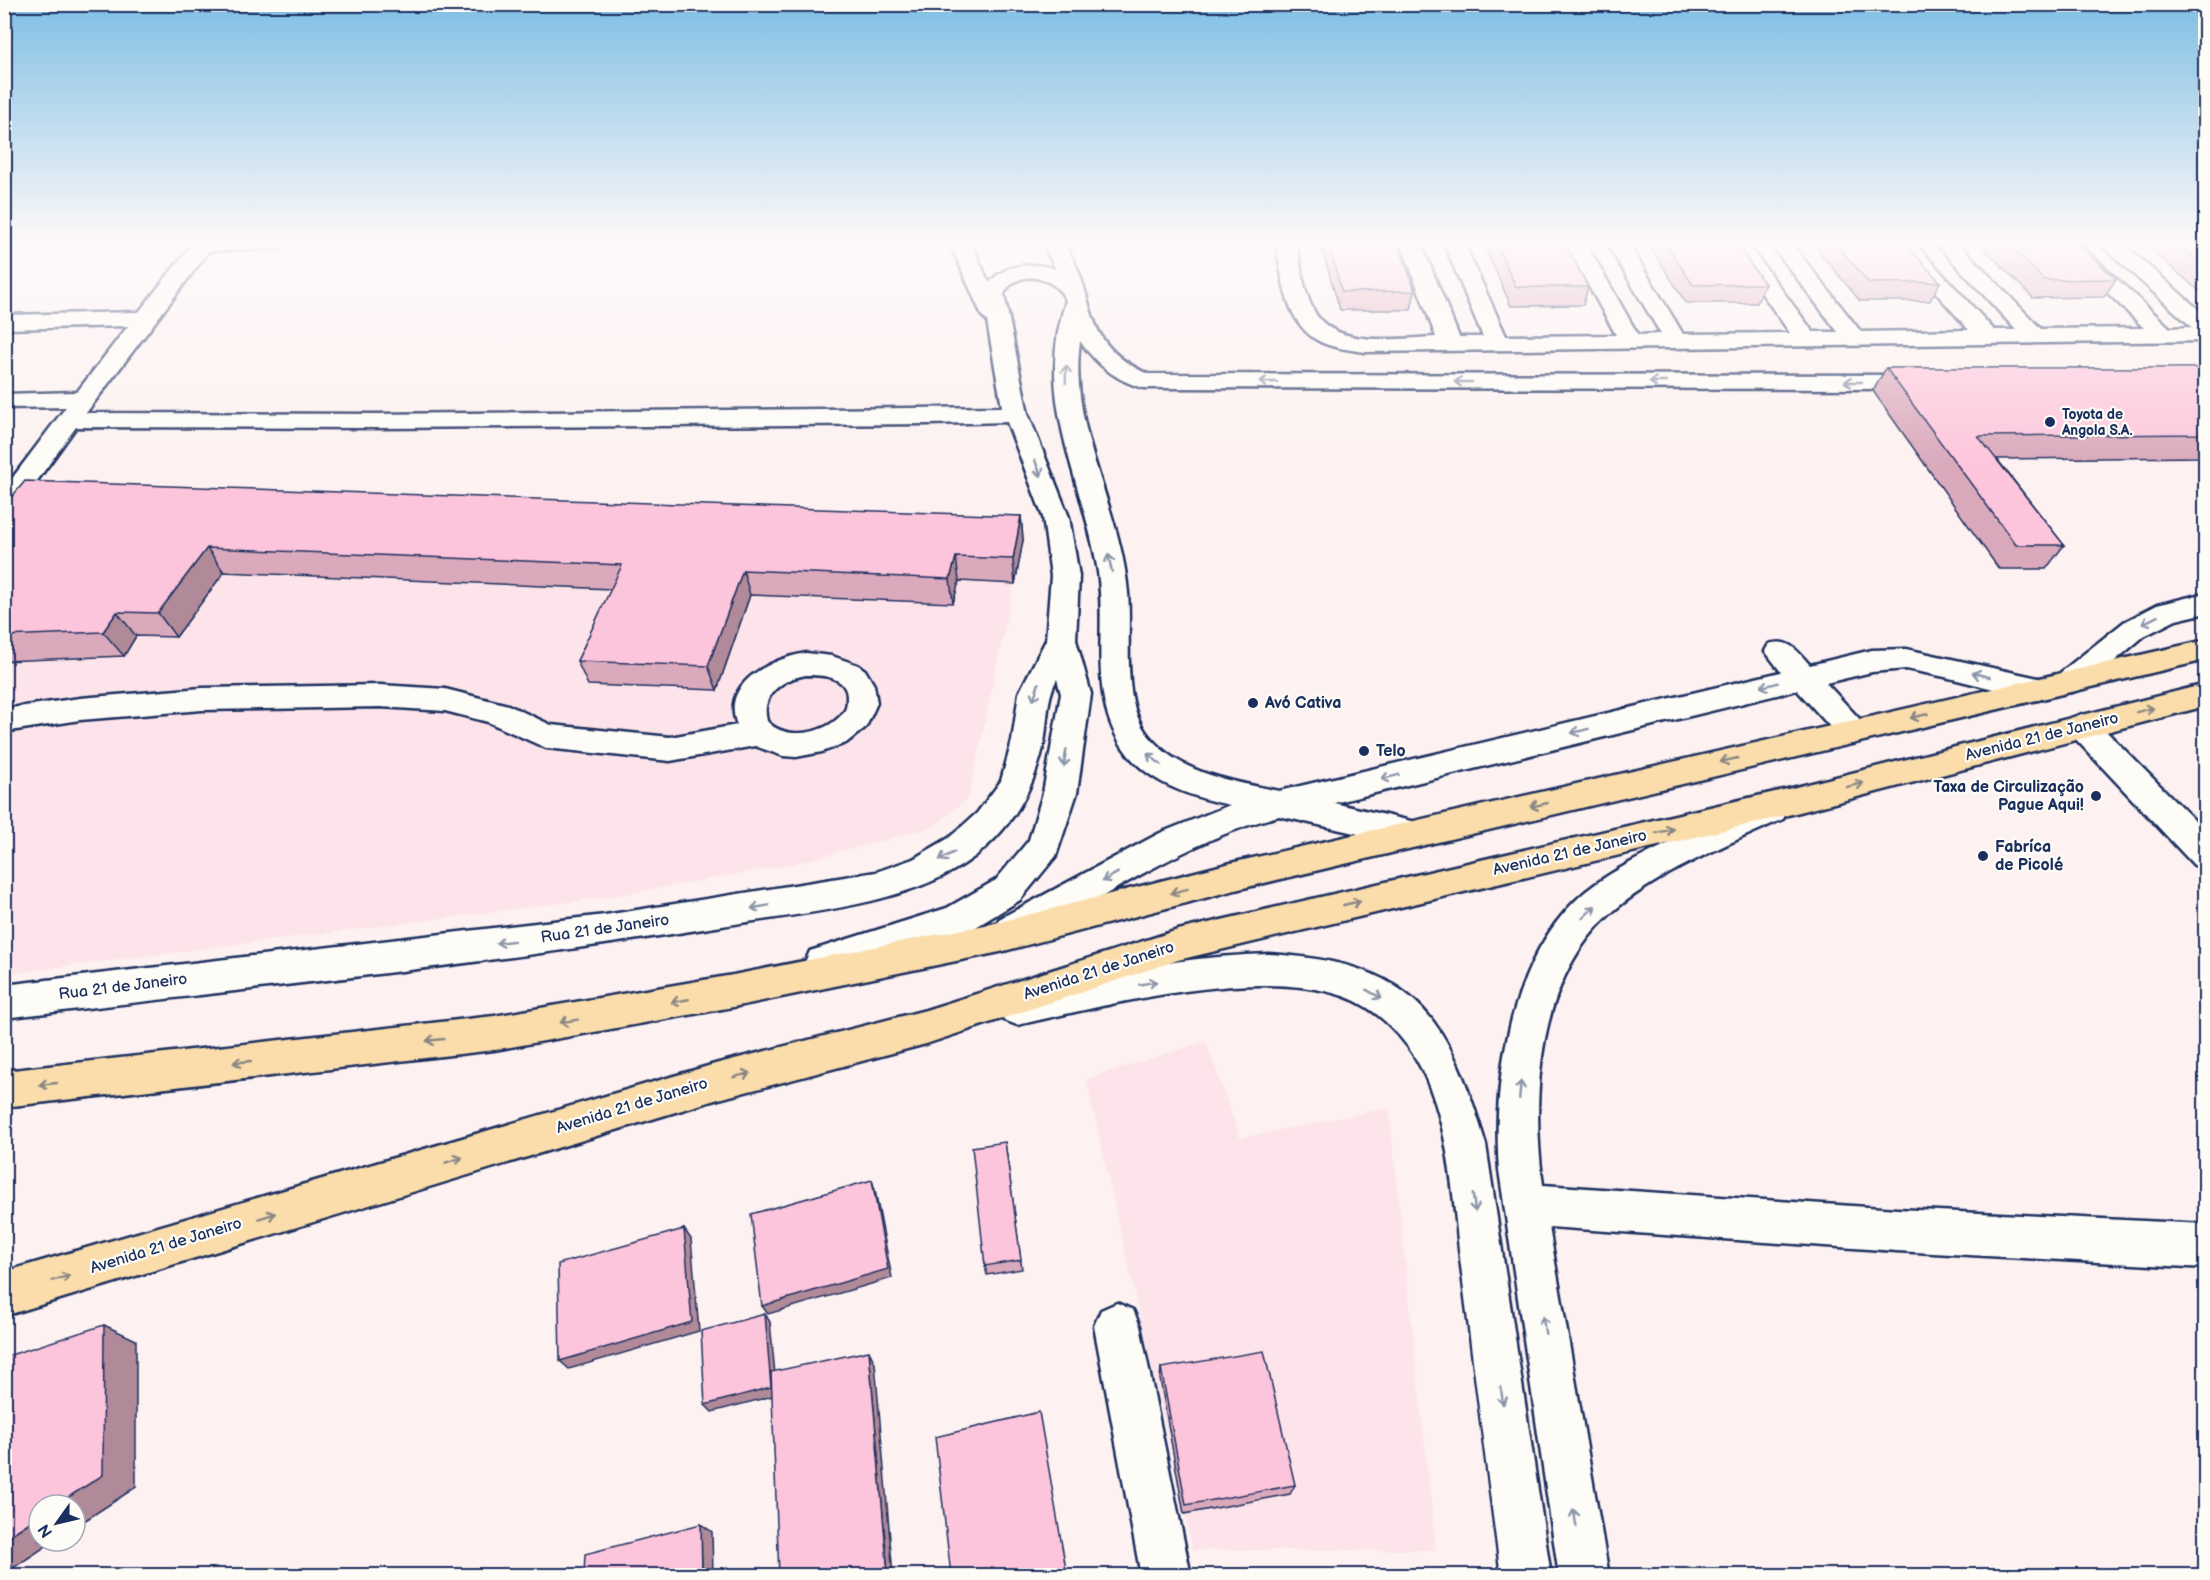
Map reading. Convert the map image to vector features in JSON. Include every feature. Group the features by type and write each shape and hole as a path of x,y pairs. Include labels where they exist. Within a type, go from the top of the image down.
{"main road":[{"path":"4,1089 494,1034 733,991 1000,937 1235,876 2205,650"},
{"name":"Avenida 21 de Janeiro","path":"4,1294 715,1082 926,1027 1178,945 1792,801 2205,695"}],"street":[{"path":"4,508 84,399 148,317"},
{"path":"994,317 999,328"},
{"path":"733,991 958,919 1008,890 1044,846 1060,793 1076,693 1061,640 1065,576 1056,517 1016,414 997,317"},
{"path":"1074,317 1066,381 1069,414 1078,454 1103,534 1112,575 1114,675 1119,704 1129,732 1149,756 1173,774 1204,787 1416,834"},
{"path":"1083,317 1092,345 1106,360 1123,373 1144,381 1944,382"},
{"path":"1305,317 1313,328 1334,340 1365,345 2205,334"},
{"path":"1439,317 1450,344"},
{"path":"1485,317 1497,344"},
{"path":"1616,317 1630,342"},
{"path":"1661,317 1676,341"},
{"path":"1791,317 1807,339"},
{"path":"1838,317 1855,339"},
{"path":"1969,317 1988,337"},
{"path":"2017,317 2036,336"},
{"path":"2145,317 2165,335"},
{"path":"2192,317 2205,328"},
{"path":"4,322 146,320"},
{"path":"4,401 84,399"},
{"path":"69,420 376,421 929,417 1016,414"},
{"path":"2071,681 2134,629 2167,612 2205,603"},
{"name":"Rua 21 de Janeiro","path":"4,1002 605,930 876,886 925,869 961,848 989,822 1016,785 1028,741 1034,693 1061,640"},
{"path":"1780,651 1853,732"},
{"path":"1000,937 1172,843 1256,809 1804,677 1872,661 1906,659 1945,666 2038,689"},
{"path":"4,721 80,709 202,699 380,696 445,700 497,713 546,736 670,749 760,733"},
{"path":"2082,726 2205,855"},
{"path":"1584,1575 1555,1400 1518,1148 1519,1095 1524,1052 1535,1004 1545,979 1571,934 1586,914 1613,891 1642,872 1792,801"},
{"path":"926,1027 1186,976 1275,968 1346,980 1388,1001 1407,1017 1435,1054 1466,1145 1526,1575"},
{"path":"1526,1205 1897,1230 2205,1246"},
{"path":"1117,1326 1166,1575"}],"shaded area":[{"path":"1023,540 969,797 934,827 793,864 609,897 5,974 4,557"},
{"path":"1206,1041 1240,1138 1389,1108 1436,1550 1193,1550 1086,1079"}],"building":[{"name":"Toyota de Angola S.A.","path":"1886,368 2205,368 2205,434 1978,436 2064,545 2016,545"},
{"path":"25,481 1021,516 1013,559 956,557 950,579 743,570 708,666 577,661 622,565 207,548 158,613 117,612 103,632 4,636 4,506"},
{"path":"1005,1142 1021,1260 985,1266 972,1147"},
{"path":"872,1180 888,1269 762,1306 751,1214"},
{"path":"684,1229 692,1322 560,1361 558,1264"},
{"path":"765,1314 771,1387 705,1405 701,1331"},
{"path":"104,1325 103,1475 75,1493 27,1493 27,1524 4,1539 4,1357"},
{"path":"869,1351 888,1575 779,1575 771,1372"},
{"path":"1264,1351 1295,1485 1186,1505 1161,1368"},
{"path":"1039,1412 1067,1575 951,1575 935,1437"},
{"path":"701,1524 702,1575 584,1575 585,1554"}],"place":[{"name":"Toyota de Angola S.A.","path":"2050,422"},
{"name":"Avó Cativa","path":"1253,703"},
{"name":"Telo","path":"1364,751"},
{"name":"Taxa de Circulização Pague Aqui!","path":"2096,796"},
{"name":"Fabríca de Picolé","path":"1983,856"}]}
